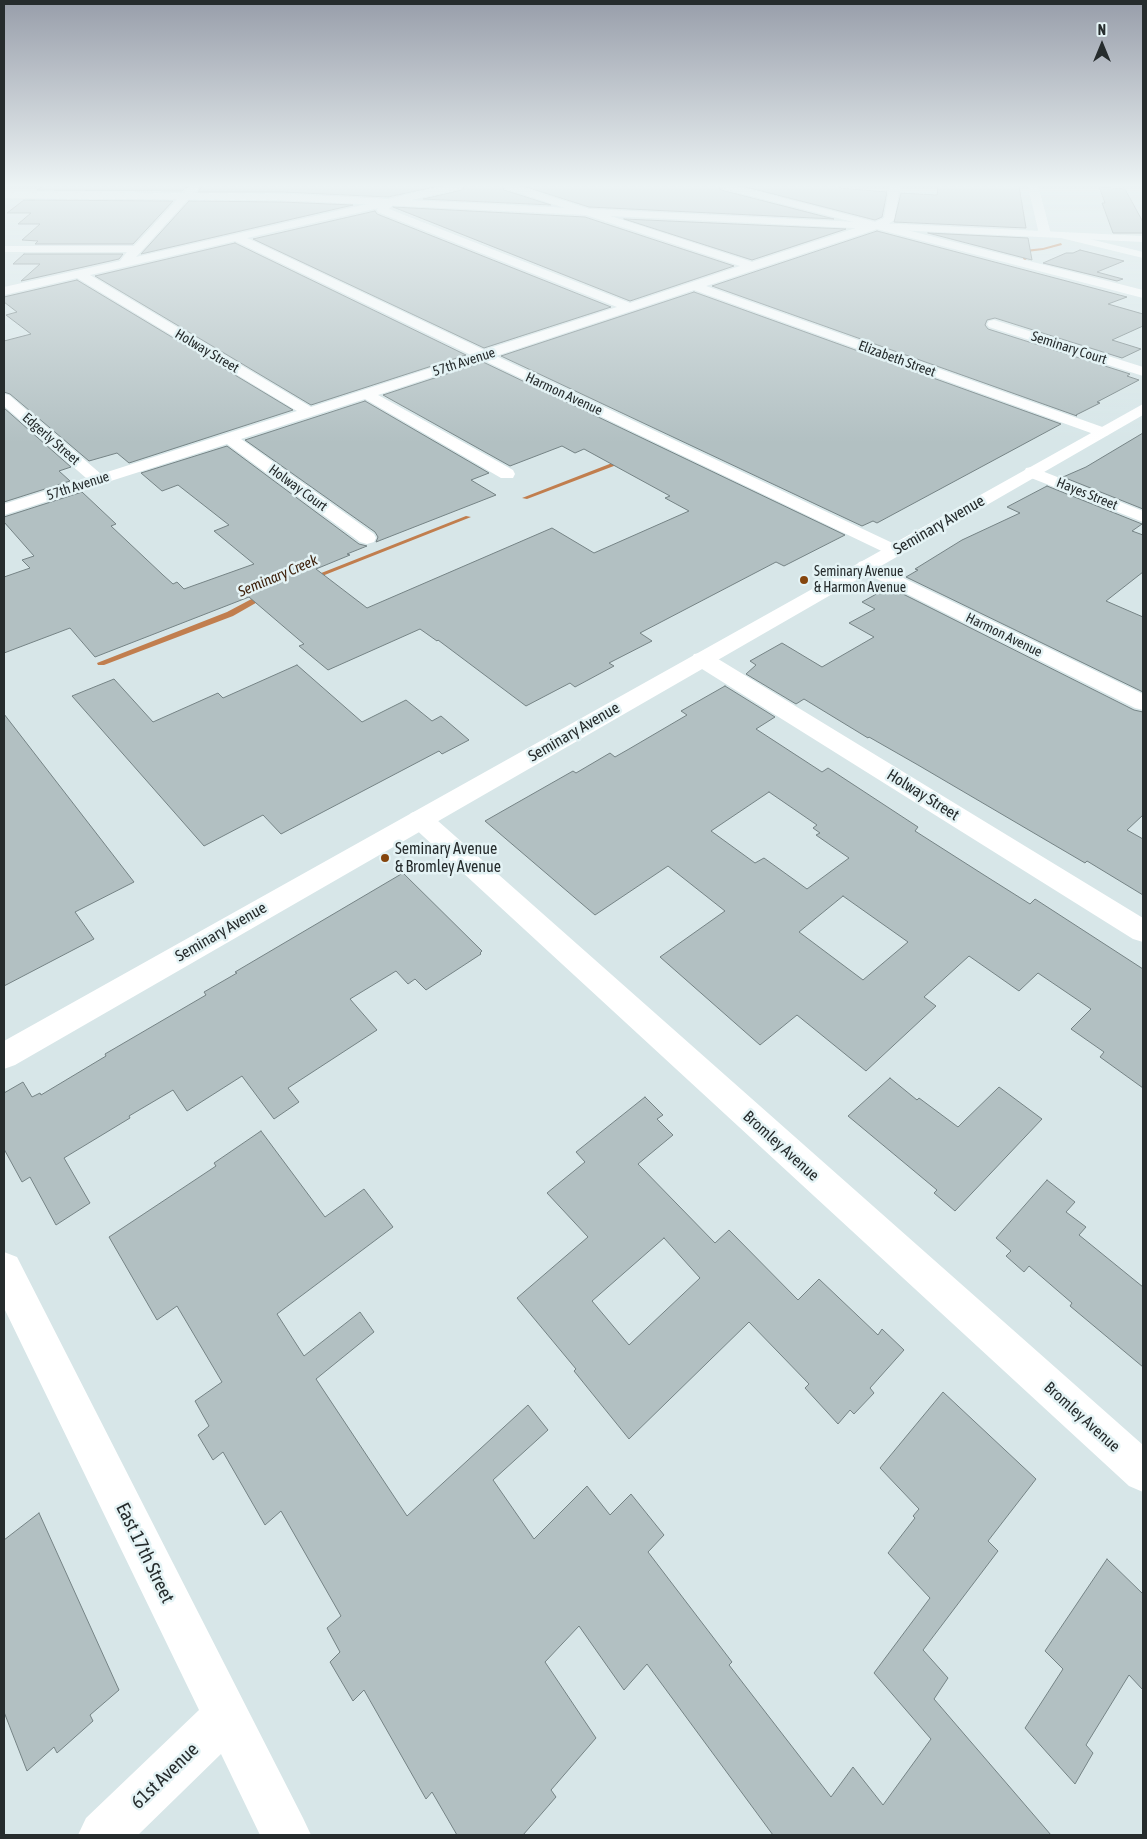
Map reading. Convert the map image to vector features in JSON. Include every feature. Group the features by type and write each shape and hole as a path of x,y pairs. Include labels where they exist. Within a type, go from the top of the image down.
{"street":[{"path":"4,291 87,272"},
{"name":"Harmon Avenue","path":"308,272 894,550"},
{"path":"540,272 627,306"},
{"name":"57th Avenue","path":"4,510 483,356 627,306 734,272"},
{"path":"1055,272 1143,294"},
{"name":"Holway Street","path":"78,274 310,412"},
{"name":"Elizabeth Street","path":"693,286 1102,432"},
{"name":"Seminary Court","path":"994,324 1143,372"},
{"path":"366,394 506,474"},
{"name":"Edgerly Street","path":"4,398 98,480"},
{"name":"Seminary Avenue","path":"4,1056 1143,409"},
{"name":"Holway Court","path":"229,438 367,538"},
{"name":"Hayes Street","path":"1032,472 1143,516"},
{"name":"Harmon Avenue","path":"866,566 1143,703"},
{"name":"Holway Street","path":"702,659 1143,931"},
{"name":"Bromley Avenue","path":"420,820 1143,1472"},
{"name":"East 17th Street","path":"4,1270 286,1835"},
{"name":"61st Avenue","path":"103,1835 226,1717"}],"building":[{"path":"31,272 62,272 21,281"},
{"path":"113,272 294,272 466,355 311,405 95,276"},
{"path":"323,272 522,272 611,307 484,348"},
{"path":"556,272 717,272 630,301"},
{"path":"755,272 1032,272 1127,297 1108,304 1143,314 1143,326 1112,340 1141,349 1122,358 995,318 987,320 985,325 988,329 1130,374 1127,376 1139,380 1097,402 1100,403 1077,416 712,286"},
{"path":"1079,272 1097,272 1123,279 1117,281"},
{"path":"77,280 293,410 129,463 117,453 89,461 10,394 4,392 4,341 31,334 6,315 17,312 4,302 4,297"},
{"path":"694,292 1061,424 877,523 873,521 862,526 501,356"},
{"path":"483,362 845,535 784,566 776,562 640,633 652,641 609,663 614,666 575,687 570,683 526,706 438,640 420,629 328,670 299,646 304,644 249,597 95,657 70,628 4,653 4,577 30,568 22,560 34,556 4,522 4,517 82,492 116,524 111,526 173,584 177,582 184,589 254,564 214,531 229,525 178,485 162,491 141,473 227,446 359,544 367,546 316,569 367,608 552,528 594,553 689,511 665,498 670,496 584,449 575,453 562,446 510,466 383,395"},
{"path":"365,401 489,473 471,480 496,495 376,542 378,537 375,532 245,440"},
{"path":"4,408 71,467 59,471 70,481 4,502"},
{"path":"1143,433 1143,509 1063,477 1086,467"},
{"path":"1047,486 1142,524 1132,531 1143,535 1143,572 1106,601 1143,617 1143,692 906,577 918,570 915,569 962,540 1020,513 1007,507"},
{"path":"889,587 1134,710 1143,712 1143,815 1127,830 1143,839 1143,895 1087,861 1085,863 918,765 868,738 804,699 796,704 746,674 756,665 750,661 782,643 822,667 874,637 849,623 875,609 862,602"},
{"path":"297,665 362,722 406,700 432,721 441,716 469,740 442,754 439,751 281,834 263,815 204,846 72,696 114,679 153,722 218,693 223,698"},
{"path":"725,686 775,717 756,729 822,772 828,768 918,827 915,831 1030,904 1035,899 1143,969 1143,1088 1100,1057 1104,1052 1071,1029 1091,1009 1038,973 1019,991 969,956 924,997 936,1006 866,1071 797,1015 760,1045 660,957 725,911 668,866 595,915 485,821 573,771 576,773 610,753 615,757 687,715 681,711","holes":["769,792 817,825 813,828 820,833 816,835 849,858 807,889 764,858 755,863 711,831","843,896 908,942 863,980 799,932"]},
{"path":"4,714 134,882 75,912 94,939 4,986"},
{"path":"403,873 482,951 481,954 426,990 415,979 408,984 396,971 350,999 377,1030 288,1088 299,1102 274,1119 242,1076 187,1111 173,1090 129,1116 130,1118 64,1158 90,1203 56,1225 30,1177 22,1182 4,1149 4,1093 23,1082 32,1097 40,1093 41,1095 106,1056 105,1054 206,995 204,992 237,973 235,972"},
{"path":"890,1078 917,1100 919,1098 958,1127 999,1087 1042,1119 955,1211 934,1193 937,1190 848,1116"},
{"path":"645,1097 663,1115 657,1119 673,1135 638,1164 715,1243 729,1230 798,1300 819,1279 878,1335 882,1329 904,1350 870,1388 874,1393 854,1414 850,1410 838,1424 805,1388 809,1384 749,1322 629,1439 574,1371 576,1369 517,1298 588,1237 547,1193 585,1162 576,1152","holes":["664,1238 700,1278 629,1345 592,1301"]},
{"path":"261,1131 325,1217 364,1189 393,1227 277,1314 304,1356 360,1312 374,1332 316,1379 407,1516 528,1405 548,1430 493,1480 534,1539 587,1486 610,1515 631,1494 664,1535 648,1552 732,1662 729,1665 831,1797 853,1767 883,1805 931,1739 874,1673 930,1598 888,1553 915,1518 913,1516 919,1509 880,1468 943,1392 1036,1479 988,1541 998,1551 923,1650 948,1678 934,1699 1051,1835 773,1835 647,1664 624,1690 579,1626 545,1662 596,1738 551,1790 556,1797 523,1835 457,1835 432,1792 426,1799 364,1690 353,1701 330,1662 340,1652 327,1628 341,1616 281,1511 265,1525 223,1452 213,1460 198,1435 209,1426 195,1401 222,1382 177,1306 157,1320 109,1237 216,1166 214,1163"},
{"path":"1047,1180 1075,1202 1066,1212 1086,1227 1079,1235 1143,1287 1143,1367 1070,1306 1072,1303 1029,1266 1024,1272 1006,1256 1011,1251 996,1238"},
{"path":"39,1513 119,1690 90,1715 93,1721 57,1753 54,1747 27,1771 4,1712 4,1540"},
{"path":"1107,1559 1143,1594 1143,1690 1129,1675 1086,1745 1093,1753 1075,1784 1025,1728 1063,1669 1045,1651"}],"waterway":[{"name":"Seminary Creek","path":"525,498 625,460"},
{"name":"Seminary Creek","path":"310,579 468,517"},
{"name":"Seminary Creek","path":"101,663 230,614 264,596"}],"place":[{"name":"Seminary Avenue & Harmon Avenue","path":"804,580"},
{"name":"Seminary Avenue & Bromley Avenue","path":"385,858"}]}
